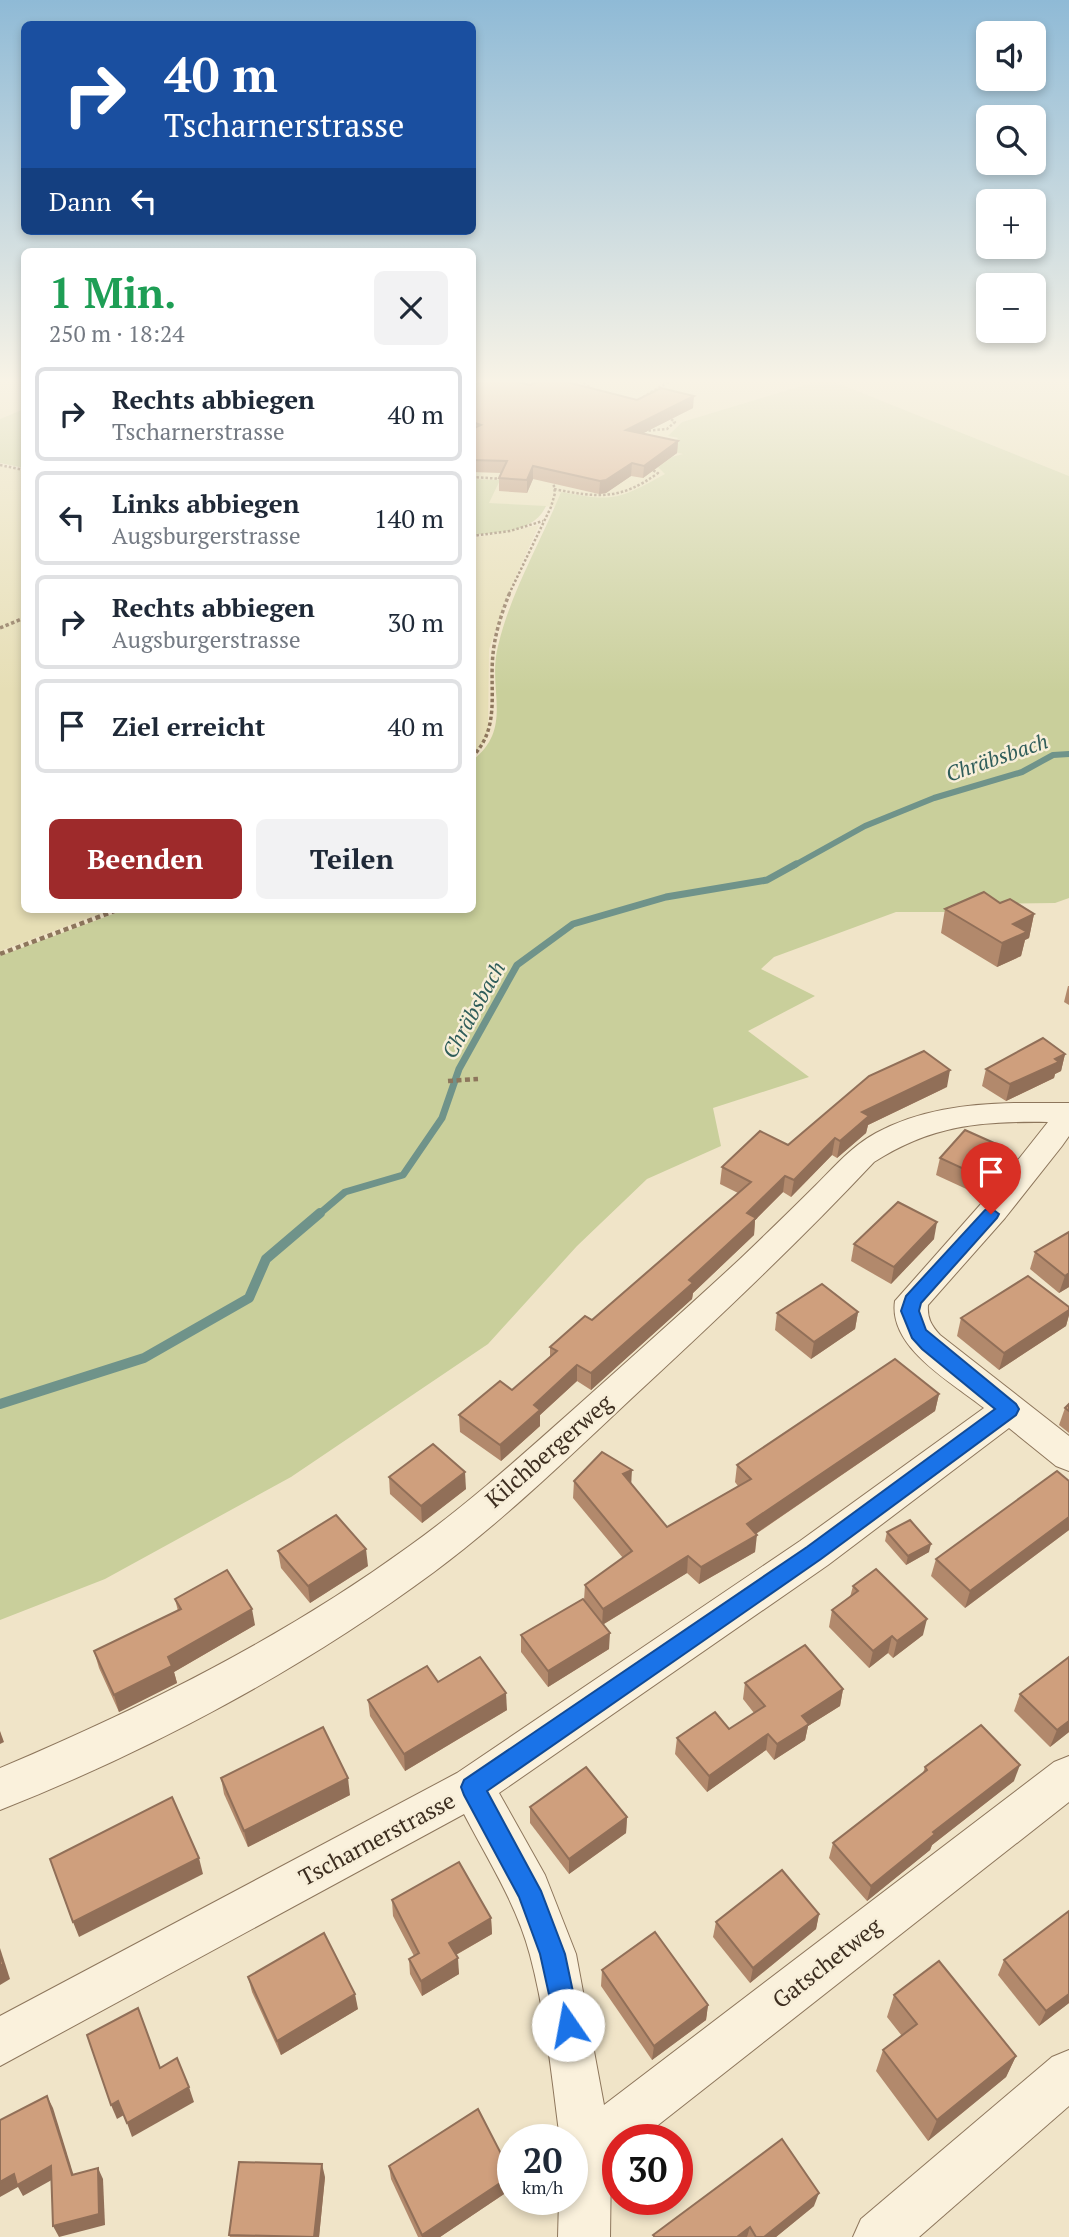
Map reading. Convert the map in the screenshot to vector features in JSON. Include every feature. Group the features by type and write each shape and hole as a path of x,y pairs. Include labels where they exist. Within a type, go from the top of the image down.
{"street":[{"name":"Kilchbergerweg","path":"0,1789 149,1722 273,1654 394,1579 534,1467 769,1252 863,1155 895,1133 945,1118 996,1112 1069,1114"},
{"path":"1069,1114 1007,1197 912,1301 910,1311 918,1334 928,1344 1069,1456"},
{"name":"Tscharnerstrasse","path":"0,2042 472,1787 814,1553 1009,1409"},
{"name":"Gatschetweg","path":"588,2148 1069,1776"},
{"path":"472,1787 529,1891 553,1954 572,2049 582,2124"},
{"path":"879,2237 1069,2074"},
{"path":"584,2237 585,2215"}],"path":[{"path":"476,754 482,750 492,731 493,649 511,594 544,521 554,484"},
{"path":"554,489 597,497 623,495 639,484"},
{"path":"476,535 521,529 544,521"},
{"path":"0,628 21,619"},
{"path":"0,954 109,913"},
{"path":"448,1081 478,1079"}],"shaded area":[{"path":"0,484 21,484 21,913 102,913 0,951"},
{"path":"498,484 647,484 625,496 600,500 561,492 555,507 488,503"},
{"path":"539,525 508,594 489,649 488,731 485,741 476,751 476,537"}],"green space":[{"path":"476,484 498,484 489,503 546,506 533,522 504,532 476,535"},
{"path":"645,484 1069,484 1069,898 1055,903 989,904 944,912 896,912 774,957 761,969 815,996 748,1031 809,1077 713,1108 721,1146 647,1179 577,1246 488,1344 291,1477 105,1579 0,1620 0,956 116,913 476,913 476,757 493,734 497,707 495,662 518,587 561,492 605,498"}],"building":[{"path":"984,892 1000,903 1010,899 1034,914 1013,924 1027,932 1002,943 945,909"},
{"path":"1043,1038 1065,1054 1055,1059 1059,1062 1010,1084 986,1069"},
{"path":"924,1051 950,1070 862,1112 869,1116 840,1141 835,1138 794,1180 785,1176 747,1213 756,1218 689,1280 693,1283 591,1373 577,1365 534,1405 540,1410 500,1445 459,1415 500,1381 512,1390 557,1351 550,1347 585,1316 592,1320 751,1182 722,1167 760,1131 788,1145 869,1076"},
{"path":"965,1130 1003,1147 979,1176 940,1158"},
{"path":"898,1202 937,1222 894,1267 854,1244"},
{"path":"1069,1232 1069,1273 1065,1276 1035,1252"},
{"path":"1028,1276 1069,1307 1069,1310 1004,1353 961,1318"},
{"path":"822,1284 858,1312 814,1342 777,1313"},
{"path":"895,1359 939,1394 747,1524 757,1535 701,1567 688,1556 603,1609 585,1585 632,1551 574,1481 602,1452 632,1470 623,1474 667,1527 751,1479 737,1465"},
{"path":"433,1444 465,1472 421,1506 389,1477"},
{"path":"1057,1471 1069,1481 1069,1517 970,1591 936,1559"},
{"path":"336,1515 366,1549 308,1586 278,1551"},
{"path":"910,1520 931,1544 908,1556 887,1532"},
{"path":"876,1569 927,1619 897,1641 892,1636 873,1651 832,1610 858,1591 853,1586"},
{"path":"227,1570 252,1609 168,1657 172,1666 114,1695 94,1651 181,1609 175,1599"},
{"path":"583,1599 610,1633 548,1671 521,1635"},
{"path":"805,1645 843,1689 802,1716 809,1724 777,1744 768,1734 709,1776 677,1738 715,1712 729,1729 765,1706 745,1683"},
{"path":"480,1657 506,1693 404,1754 368,1700 427,1666 438,1682"},
{"path":"1069,1657 1069,1721 1057,1730 1020,1694"},
{"path":"981,1725 1020,1765 933,1832 935,1834 871,1886 833,1843"},
{"path":"323,1727 348,1778 244,1831 221,1778"},
{"path":"586,1767 627,1817 569,1859 530,1807"},
{"path":"172,1797 199,1858 73,1922 50,1859"},
{"path":"459,1862 491,1918 449,1943 458,1958 421,1981 409,1959 419,1953 392,1900"},
{"path":"782,1870 819,1914 753,1968 716,1922"},
{"path":"1069,1911 1069,1994 1046,2011 1004,1960"},
{"path":"655,1932 708,2005 654,2046 602,1970"},
{"path":"324,1933 355,1994 277,2041 248,1977"},
{"path":"939,1961 1016,2056 937,2120 883,2050 917,2024 894,1995"},
{"path":"138,2008 160,2068 177,2058 189,2087 127,2123 118,2101 111,2105 87,2035"},
{"path":"47,2096 72,2175 98,2168 99,2214 53,2226 51,2166 17,2185 14,2174 0,2182 0,2120"},
{"path":"478,2109 497,2146 497,2185 422,2235 389,2166"},
{"path":"782,2139 819,2193 764,2237 756,2237 750,2227 737,2237 653,2235 680,2215 693,2215 693,2205"},
{"path":"239,2162 322,2164 314,2237 229,2235"}],"waterway":[{"name":"Chräbsbach","path":"793,866 865,826 934,798 1022,772 1053,755 1069,754"},
{"name":"Chräbsbach","path":"318,1215 345,1192 403,1175 442,1118 459,1069 517,965 573,924 666,897 767,880 796,864"},
{"name":"Chräbsbach","path":"0,1404 144,1358 249,1298 266,1259 320,1213"}],"route":[{"path":"568,2025 553,1954 529,1891 497,1828 472,1787 814,1553 1009,1409 928,1344 918,1334 910,1311 912,1301 991,1214"}]}
